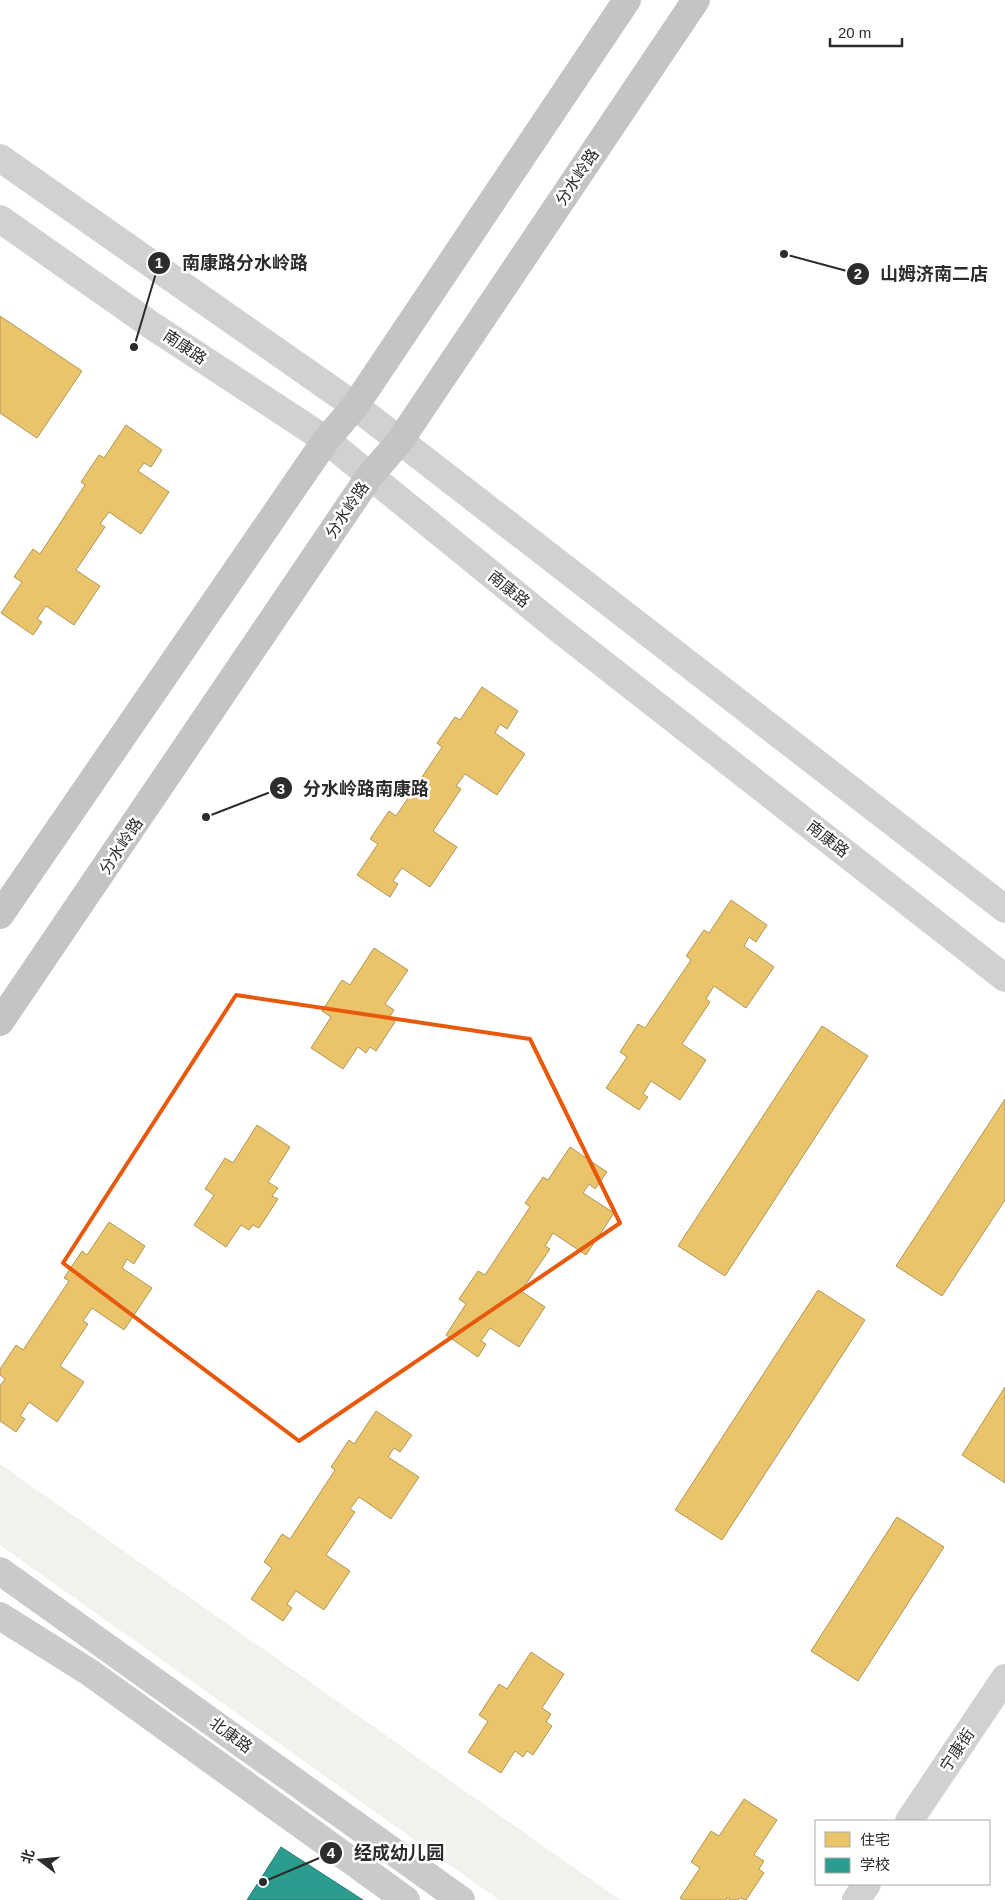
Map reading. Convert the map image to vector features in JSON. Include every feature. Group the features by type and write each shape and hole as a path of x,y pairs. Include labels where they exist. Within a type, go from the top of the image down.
{"main road":[{"path":"0,915 326,440 354,406 627,0"},
{"name":"分水岭路","path":"0,1022 369,477 400,442 696,0"},
{"name":"北康路","path":"0,1571 461,1900"},
{"name":"北康路","path":"0,1616 88,1672 406,1900"}],"street":[{"path":"0,158 51,196 354,406 1005,909"},
{"name":"南康路","path":"0,219 151,324 326,440 369,477 555,626 1005,978"},
{"name":"宁康街","path":"910,1820 1005,1678"},
{"path":"856,1900 866,1885"}],"highlighted area":[{"path":"236,995 530,1039 620,1223 299,1441 63,1263"}],"shaded area":[{"path":"0,1464 620,1900 499,1900 0,1545"}],"building: 住宅":[{"path":"0,316 82,371 37,438 0,413"},
{"path":"126,425 162,450 151,467 144,463 138,471 169,492 141,534 109,512 100,524 105,527 76,570 100,586 74,625 46,606 37,619 42,622 33,635 1,613 22,582 14,577 33,549 40,554 85,485 81,482 99,455 104,458"},
{"path":"482,687 518,711 507,729 500,724 495,733 525,754 497,795 465,774 456,786 461,789 433,831 457,847 430,887 402,868 393,881 398,884 390,897 357,875 378,844 370,839 389,811 396,816 442,747 437,743 455,717 460,720"},
{"path":"731,900 767,925 756,942 749,937 744,946 774,967 746,1008 714,986 706,999 710,1002 682,1044 706,1060 680,1100 651,1081 643,1094 648,1097 639,1110 606,1088 627,1057 620,1052 638,1024 645,1028 691,960 686,956 704,930 709,933"},
{"path":"374,948 408,970 385,1004 394,1010 389,1018 395,1022 376,1051 370,1047 366,1053 358,1047 343,1069 311,1048 331,1017 322,1011 342,980 350,985"},
{"path":"822,1026 868,1056 725,1276 678,1246"},
{"path":"1005,1099 1005,1200 942,1296 896,1266"},
{"path":"257,1125 290,1147 268,1182 278,1188 272,1196 278,1199 259,1228 253,1225 249,1230 241,1225 226,1247 194,1225 214,1195 205,1189 225,1158 233,1163"},
{"path":"570,1147 607,1172 595,1189 589,1184 583,1193 614,1213 586,1255 553,1233 545,1246 550,1249 521,1291 545,1307 519,1347 490,1328 481,1341 486,1344 478,1357 446,1335 466,1304 459,1299 478,1271 485,1275 530,1207 525,1203 543,1177 548,1180"},
{"path":"109,1222 145,1246 134,1264 127,1259 122,1268 152,1288 124,1330 92,1308 83,1321 88,1324 60,1366 84,1382 57,1422 29,1402 20,1416 25,1419 16,1432 0,1421 0,1386 5,1379 0,1375 0,1369 16,1345 23,1350 69,1281 64,1278 82,1251 87,1255"},
{"path":"818,1290 865,1320 722,1540 675,1510"},
{"path":"1005,1387 1005,1483 962,1455"},
{"path":"376,1411 412,1435 400,1452 394,1448 388,1457 419,1477 391,1519 359,1497 350,1509 355,1512 326,1555 350,1571 324,1610 296,1591 287,1604 292,1608 283,1621 251,1599 272,1568 264,1562 282,1534 290,1539 335,1470 331,1467 349,1440 354,1444"},
{"path":"897,1517 944,1547 858,1681 811,1651"},
{"path":"531,1652 564,1674 542,1708 551,1714 546,1722 552,1726 533,1755 527,1751 523,1757 515,1751 501,1773 468,1752 488,1721 479,1715 499,1684 507,1689"},
{"path":"744,1799 777,1820 754,1855 764,1861 759,1869 764,1873 746,1900 740,1898 738,1900 731,1900 727,1898 726,1900 683,1900 680,1898 700,1868 691,1862 711,1831 719,1836"}],"building: 学校":[{"path":"281,1847 363,1900 247,1900"}],"place":[{"name":"山姆济南二店","path":"784,254"},
{"name":"南康路分水岭路","path":"134,347"},
{"name":"分水岭路南康路","path":"206,817"},
{"name":"经成幼儿园","path":"263,1882"}]}
